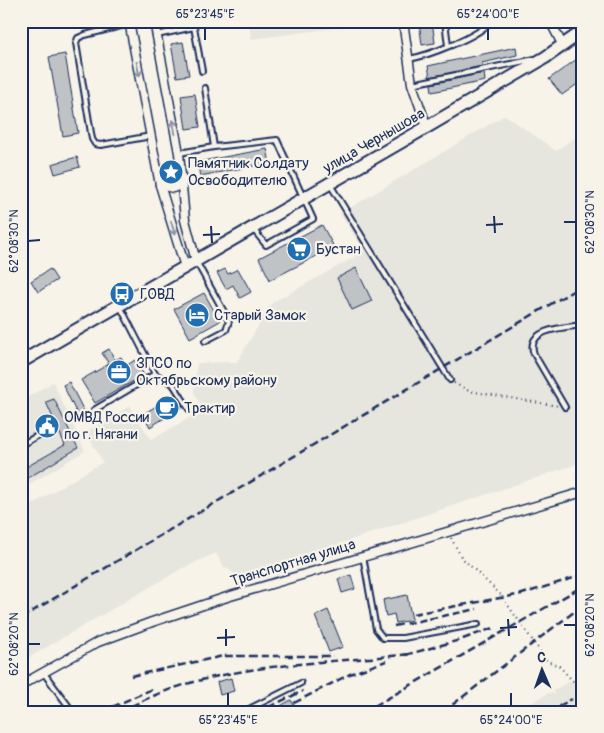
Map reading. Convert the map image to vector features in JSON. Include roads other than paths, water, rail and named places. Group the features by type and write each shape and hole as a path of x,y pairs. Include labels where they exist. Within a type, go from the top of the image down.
{"main road":[{"name":"улица Чернышова","path":"21,362 546,57 583,31"}],"street":[{"path":"154,21 179,153 183,180 185,220 196,261"},
{"path":"403,21 412,84 427,127"},
{"path":"550,21 563,46"},
{"path":"130,23 160,185 184,267"},
{"path":"160,185 173,188 180,185 183,180"},
{"name":"Транспортная улица","path":"21,685 98,642 152,622 363,556 583,492"}],"lane":[{"path":"192,21 202,71"},
{"path":"445,21 448,46"},
{"path":"409,58 430,54 448,46 483,28 490,21"},
{"path":"130,23 85,35 78,38 76,43 92,139 95,144 101,145 151,136"},
{"path":"157,34 194,27"},
{"path":"412,84 546,57"},
{"path":"205,88 214,147"},
{"path":"179,153 277,140 313,219 266,244 252,228"},
{"path":"330,184 450,380"},
{"path":"196,261 229,321 226,330 205,342"},
{"path":"119,304 155,374 173,384 189,409"},
{"path":"565,407 534,354 532,346 535,338 550,329 583,325"},
{"path":"94,410 155,374"},
{"path":"21,445 46,430"},
{"path":"363,556 376,629 383,638 403,638 478,624"},
{"path":"43,672 73,712"},
{"path":"243,712 301,683"}],"railway":[{"path":"21,618 583,285"},
{"path":"413,614 522,594 583,575"},
{"path":"364,712 583,586"},
{"path":"443,712 583,605"},
{"path":"394,626 477,609"},
{"path":"405,655 460,640 496,627"},
{"path":"121,712 154,696 189,683 225,675 262,668 410,654"},
{"path":"131,676 223,656 333,656"},
{"path":"294,703 350,674 386,661"},
{"path":"101,712 152,689"},
{"path":"258,712 303,691"},
{"path":"548,712 572,699"}],"place":[{"name":"Памятник Солдату Освободителю","path":"171,172"},
{"name":"Бустан","path":"299,249"},
{"name":"ГОВД","path":"122,294"},
{"name":"Старый Замок","path":"197,315"},
{"name":"ЗПСО по Октябрьскому району","path":"119,372"},
{"name":"Трактир","path":"167,408"},
{"name":"ОМВД России по г. Нягани","path":"47,426"}]}
